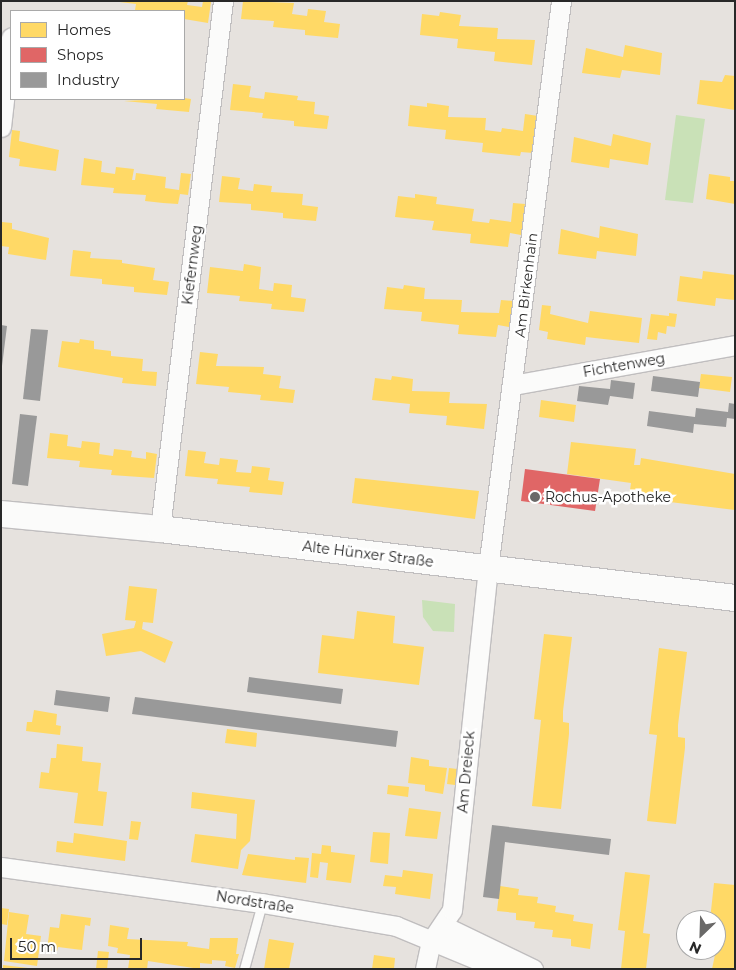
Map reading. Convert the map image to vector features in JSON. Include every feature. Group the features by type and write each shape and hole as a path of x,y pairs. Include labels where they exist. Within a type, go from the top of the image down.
{"street":[{"name":"Kiefernweg","path":"160,529 223,1"},
{"name":"Am Birkenhain","path":"488,568 561,1"},
{"path":"1,127 10,47"},
{"name":"Fichtenweg","path":"513,385 735,345"},
{"name":"Alte Hünxer Straße","path":"1,514 160,529 735,598"},
{"name":"Am Dreieck","path":"425,969 431,941 444,926 452,910 488,568"},
{"name":"Nordstraße","path":"1,867 262,903 396,926 500,969"},
{"path":"444,926 533,969"}],"lane":[{"path":"244,969 262,903"}],"green space":[{"path":"676,115 705,119 693,203 665,200"},
{"path":"422,600 455,604 454,632 433,631 423,617"}],"building: Homes":[{"path":"111,1 188,1 187,5 202,7 203,1 211,2 208,23 185,19 185,10 135,10 136,4"},
{"path":"243,1 294,3 292,14 307,16 308,9 326,11 324,22 340,24 338,38 305,35 305,30 273,27 274,21 241,19"},
{"path":"440,12 461,15 459,26 498,28 497,39 535,40 532,65 494,61 495,52 457,48 458,39 420,35 422,14 439,16"},
{"path":"625,45 662,53 660,75 622,70 620,78 582,73 586,48 623,57"},
{"path":"725,75 735,76 735,110 697,104 700,80 722,82"},
{"path":"233,84 251,86 249,97 264,99 265,92 298,96 297,100 315,102 314,114 329,116 327,129 294,126 294,121 262,118 263,113 230,110"},
{"path":"191,99 189,112 156,109 157,104 124,101"},
{"path":"427,103 449,106 448,117 486,118 485,130 501,132 502,128 523,131 525,114 538,116 533,153 521,152 520,156 482,152 483,143 445,139 446,130 408,126 410,105 427,107"},
{"path":"12,130 20,131 19,141 59,150 56,171 19,166 20,159 9,157"},
{"path":"613,134 651,143 648,165 610,159 609,168 571,162 574,137 611,146"},
{"path":"84,158 102,161 101,172 115,174 116,167 134,169 132,180 135,180 136,173 166,177 165,188 179,190 181,173 191,174 188,195 180,194 178,204 163,203 145,201 146,195 113,193 114,188 81,185"},
{"path":"709,174 730,177 730,181 735,181 735,204 706,199"},
{"path":"222,176 240,178 238,189 253,191 254,184 272,186 271,192 303,194 302,205 318,207 316,221 283,218 283,213 251,210 251,204 219,202"},
{"path":"415,194 437,197 436,204 474,209 472,221 489,223 490,219 511,222 513,203 525,204 521,235 510,233 508,247 470,243 471,234 432,230 434,221 395,217 398,196 415,198"},
{"path":"2,222 12,223 12,229 49,238 46,260 8,254 9,247 1,246"},
{"path":"600,226 638,234 636,256 597,251 596,259 558,254 561,229 599,238"},
{"path":"73,250 91,252 90,258 122,260 122,263 155,268 153,280 169,282 167,295 134,292 134,287 102,284 102,279 70,276"},
{"path":"244,264 261,267 259,289 273,291 274,283 292,285 291,297 306,299 304,312 271,309 272,304 239,301 240,296 207,293 210,267 243,271"},
{"path":"703,271 735,275 735,300 716,298 715,306 677,301 680,276 702,279"},
{"path":"404,285 425,288 424,299 462,300 461,312 499,313 501,300 513,301 509,327 498,325 496,337 458,334 459,325 421,321 422,312 384,309 387,287 403,289"},
{"path":"542,305 551,306 550,314 588,323 590,311 642,318 639,343 586,337 585,345 547,339 548,332 539,330"},
{"path":"669,313 677,314 675,327 667,326 666,334 658,332 657,340 647,339 651,314 669,316"},
{"path":"80,339 94,341 94,349 111,351 111,356 143,359 142,371 157,372 156,386 122,383 123,378 58,367 62,341 79,343"},
{"path":"200,352 218,354 216,366 264,367 263,374 281,376 279,388 295,390 293,403 260,400 261,395 228,392 229,387 196,384"},
{"path":"701,374 732,377 730,392 699,388"},
{"path":"392,376 413,379 412,391 450,392 449,403 487,404 484,429 446,425 447,416 409,413 410,404 372,400 375,378 391,380"},
{"path":"541,400 576,405 574,422 539,417"},
{"path":"50,433 68,435 67,446 81,448 82,441 100,443 99,454 113,456 114,449 132,451 131,457 146,459 146,452 157,454 154,478 111,475 112,470 79,467 80,461 47,458"},
{"path":"571,442 636,449 634,465 640,465 641,458 735,474 735,510 629,497 631,483 567,474"},
{"path":"188,450 206,452 204,463 219,465 220,458 238,460 236,472 251,473 252,466 270,468 268,480 284,482 282,495 249,492 250,487 217,484 218,479 185,476"},
{"path":"355,478 479,491 475,519 352,503"},
{"path":"129,586 157,589 153,623 143,622 142,629 173,642 165,663 141,651 106,656 102,634 134,628 136,621 125,620"},
{"path":"357,611 395,616 393,643 424,647 419,685 318,673 322,635 354,639"},
{"path":"544,634 572,637 563,711 563,722 569,723 569,734 561,809 532,806 541,720 534,719"},
{"path":"659,648 687,652 678,725 678,737 685,738 685,748 676,824 647,821 657,735 649,734"},
{"path":"34,710 57,714 56,725 61,726 60,735 26,731 27,722 32,722"},
{"path":"227,729 257,733 256,747 225,743"},
{"path":"57,744 83,747 82,761 101,763 98,791 107,792 103,826 74,823 78,793 39,788 41,772 49,773 51,758 56,758"},
{"path":"411,757 429,760 429,766 447,768 443,794 425,791 425,785 408,783"},
{"path":"449,768 457,769 455,785 447,784"},
{"path":"388,785 409,787 408,797 387,794"},
{"path":"192,792 255,800 250,841 241,850 238,869 191,862 195,834 236,839 237,814 191,808"},
{"path":"409,808 441,812 437,839 405,836"},
{"path":"131,821 141,822 138,840 129,839"},
{"path":"373,832 390,833 388,864 370,862"},
{"path":"74,833 127,841 125,861 56,852 57,841 73,843"},
{"path":"322,845 331,846 331,852 355,855 351,883 326,880 328,863 320,862 318,878 310,877 312,853 321,854"},
{"path":"248,854 295,860 295,857 309,858 306,883 242,875"},
{"path":"403,870 433,874 430,899 395,894 396,887 383,886 385,875 402,877"},
{"path":"625,872 650,875 643,933 650,934 646,969 621,969 625,931 618,930"},
{"path":"714,883 735,885 735,969 712,969 714,960 726,960 726,910 711,910"},
{"path":"500,886 519,889 518,895 538,897 537,903 556,906 555,912 574,915 573,921 593,924 590,949 571,946 571,939 552,937 553,930 534,928 535,922 516,920 516,913 497,911"},
{"path":"1,908 9,909 7,925 1,924"},
{"path":"9,912 29,915 26,934 41,936 37,966 4,961"},
{"path":"61,914 91,918 90,926 85,925 82,950 58,947 57,951 47,950 50,927 59,928"},
{"path":"110,925 129,928 127,939 188,942 187,946 209,949 210,938 238,938 236,954 239,954 235,968 225,966 226,961 212,960 212,964 200,963 200,969 148,961 147,969 128,969 130,955 117,953 118,948 108,946"},
{"path":"269,939 294,943 289,969 264,969"},
{"path":"98,951 109,952 107,969 96,969"},
{"path":"374,955 395,958 394,969 372,969"},
{"path":"3,965 28,968 28,969 3,969"}],"building: Shops":[{"path":"525,469 600,479 595,511 521,501"}],"building: Industry":[{"path":"1,325 7,326 2,366 1,366"},
{"path":"31,329 48,330 40,401 23,399"},
{"path":"653,376 700,382 698,397 651,391"},
{"path":"611,380 635,383 633,399 610,396 608,405 577,401 579,386 610,389"},
{"path":"729,403 735,404 735,419 727,418 726,427 694,424 693,433 647,426 649,411 695,417 696,408 728,412"},
{"path":"20,414 37,416 28,486 12,484"},
{"path":"249,677 343,689 341,704 247,692"},
{"path":"56,690 110,697 108,712 54,705"},
{"path":"135,697 398,731 396,747 132,714"},
{"path":"492,825 611,839 609,855 505,842 499,899 483,897"}],"place":[{"name":"Rochus-Apotheke","path":"535,497"}]}
